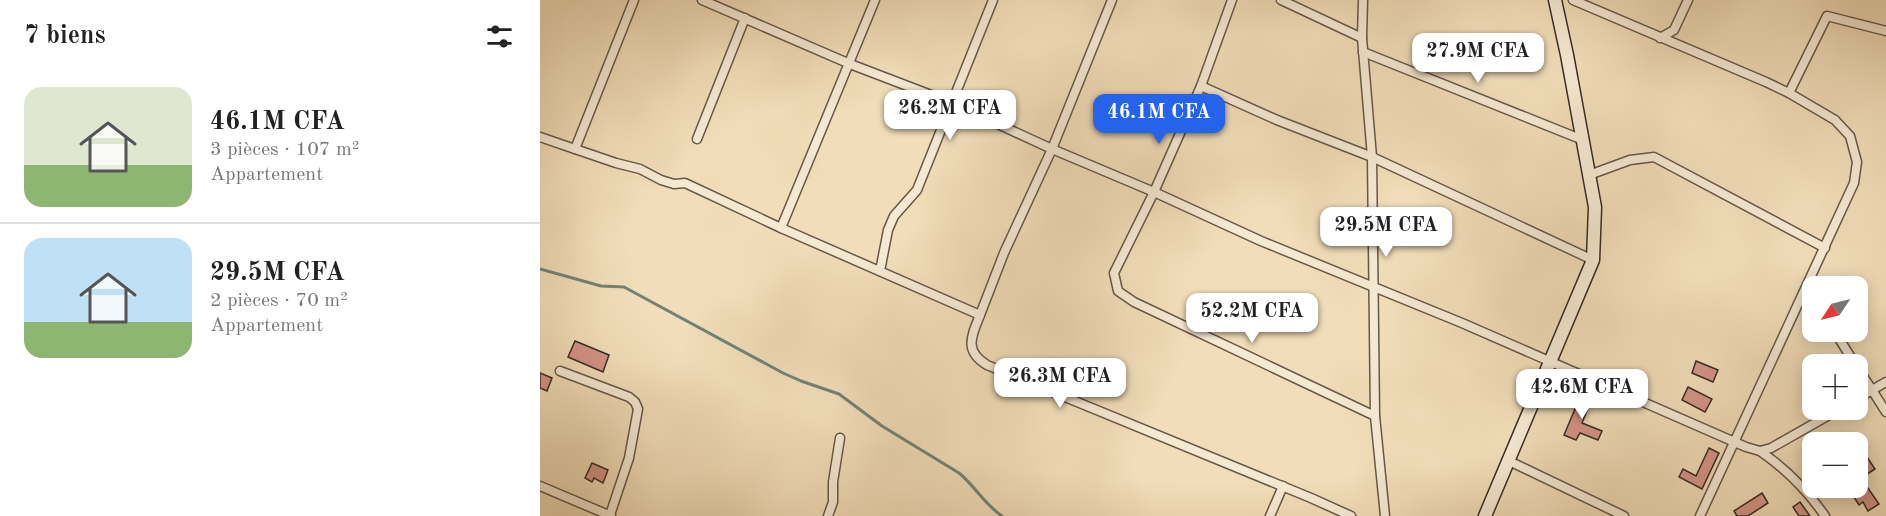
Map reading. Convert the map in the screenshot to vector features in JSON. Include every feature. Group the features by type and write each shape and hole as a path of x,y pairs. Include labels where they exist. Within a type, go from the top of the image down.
{"main road":[{"path":"1485,516 1593,260 1595,207 1555,0"}],"street":[{"path":"575,149 634,0"},
{"path":"702,0 850,64 952,103 1261,241 1373,285 1760,451 1787,471 1825,516"},
{"path":"781,228 875,0"},
{"path":"880,271 888,230 894,216 917,190 993,0"},
{"path":"1112,0 1052,149 1004,253 972,334 972,350 976,359 1351,516"},
{"path":"1232,0 1201,86 1154,192 1114,273 1118,291 1134,302 1375,416"},
{"path":"1281,0 1362,38"},
{"path":"1363,0 1362,38 1372,157 1375,416 1384,516"},
{"path":"1574,0 1789,93 1835,120 1850,136 1857,162 1854,183 1811,276"},
{"path":"1660,38 1674,30 1688,0"},
{"path":"1789,93 1827,16 1886,31"},
{"path":"697,139 745,18"},
{"path":"1363,52 1583,140"},
{"path":"1201,86 1277,120 1372,157 1593,260"},
{"path":"540,137 640,169 661,180 685,183 781,228 980,315"},
{"path":"1589,175 1630,160 1654,157 1824,248"},
{"path":"1700,516 1802,296"},
{"path":"540,486 610,516 630,458 638,409 635,402 629,397 560,371"},
{"path":"1868,392 1886,382"},
{"path":"1868,384 1886,412"},
{"path":"1760,451 1771,448 1820,420"},
{"path":"828,516 833,502 833,482 840,438"},
{"path":"1509,460 1624,516"},
{"path":"1270,516 1283,486"}],"building":[{"path":"575,341 609,355 603,372 568,357"},
{"path":"1696,361 1718,370 1713,382 1692,373"},
{"path":"540,373 552,378 547,391 540,388"},
{"path":"1688,387 1712,399 1705,412 1682,400"},
{"path":"1583,390 1594,394 1582,423 1602,431 1598,440 1580,433 1576,440 1564,435"},
{"path":"1709,448 1719,453 1702,489 1679,477 1683,469 1696,476"},
{"path":"1868,458 1875,469 1868,474"},
{"path":"592,463 608,470 603,483 594,478 592,482 585,478"},
{"path":"1868,488 1879,504 1868,511 1863,502 1859,505 1854,498 1868,498"},
{"path":"1762,493 1768,503 1748,516 1737,516 1734,511"},
{"path":"1800,502 1810,516 1799,516 1793,507"}],"waterway":[{"path":"540,269 601,286 624,287 783,373 839,394 882,426 959,473 1002,516"}]}
